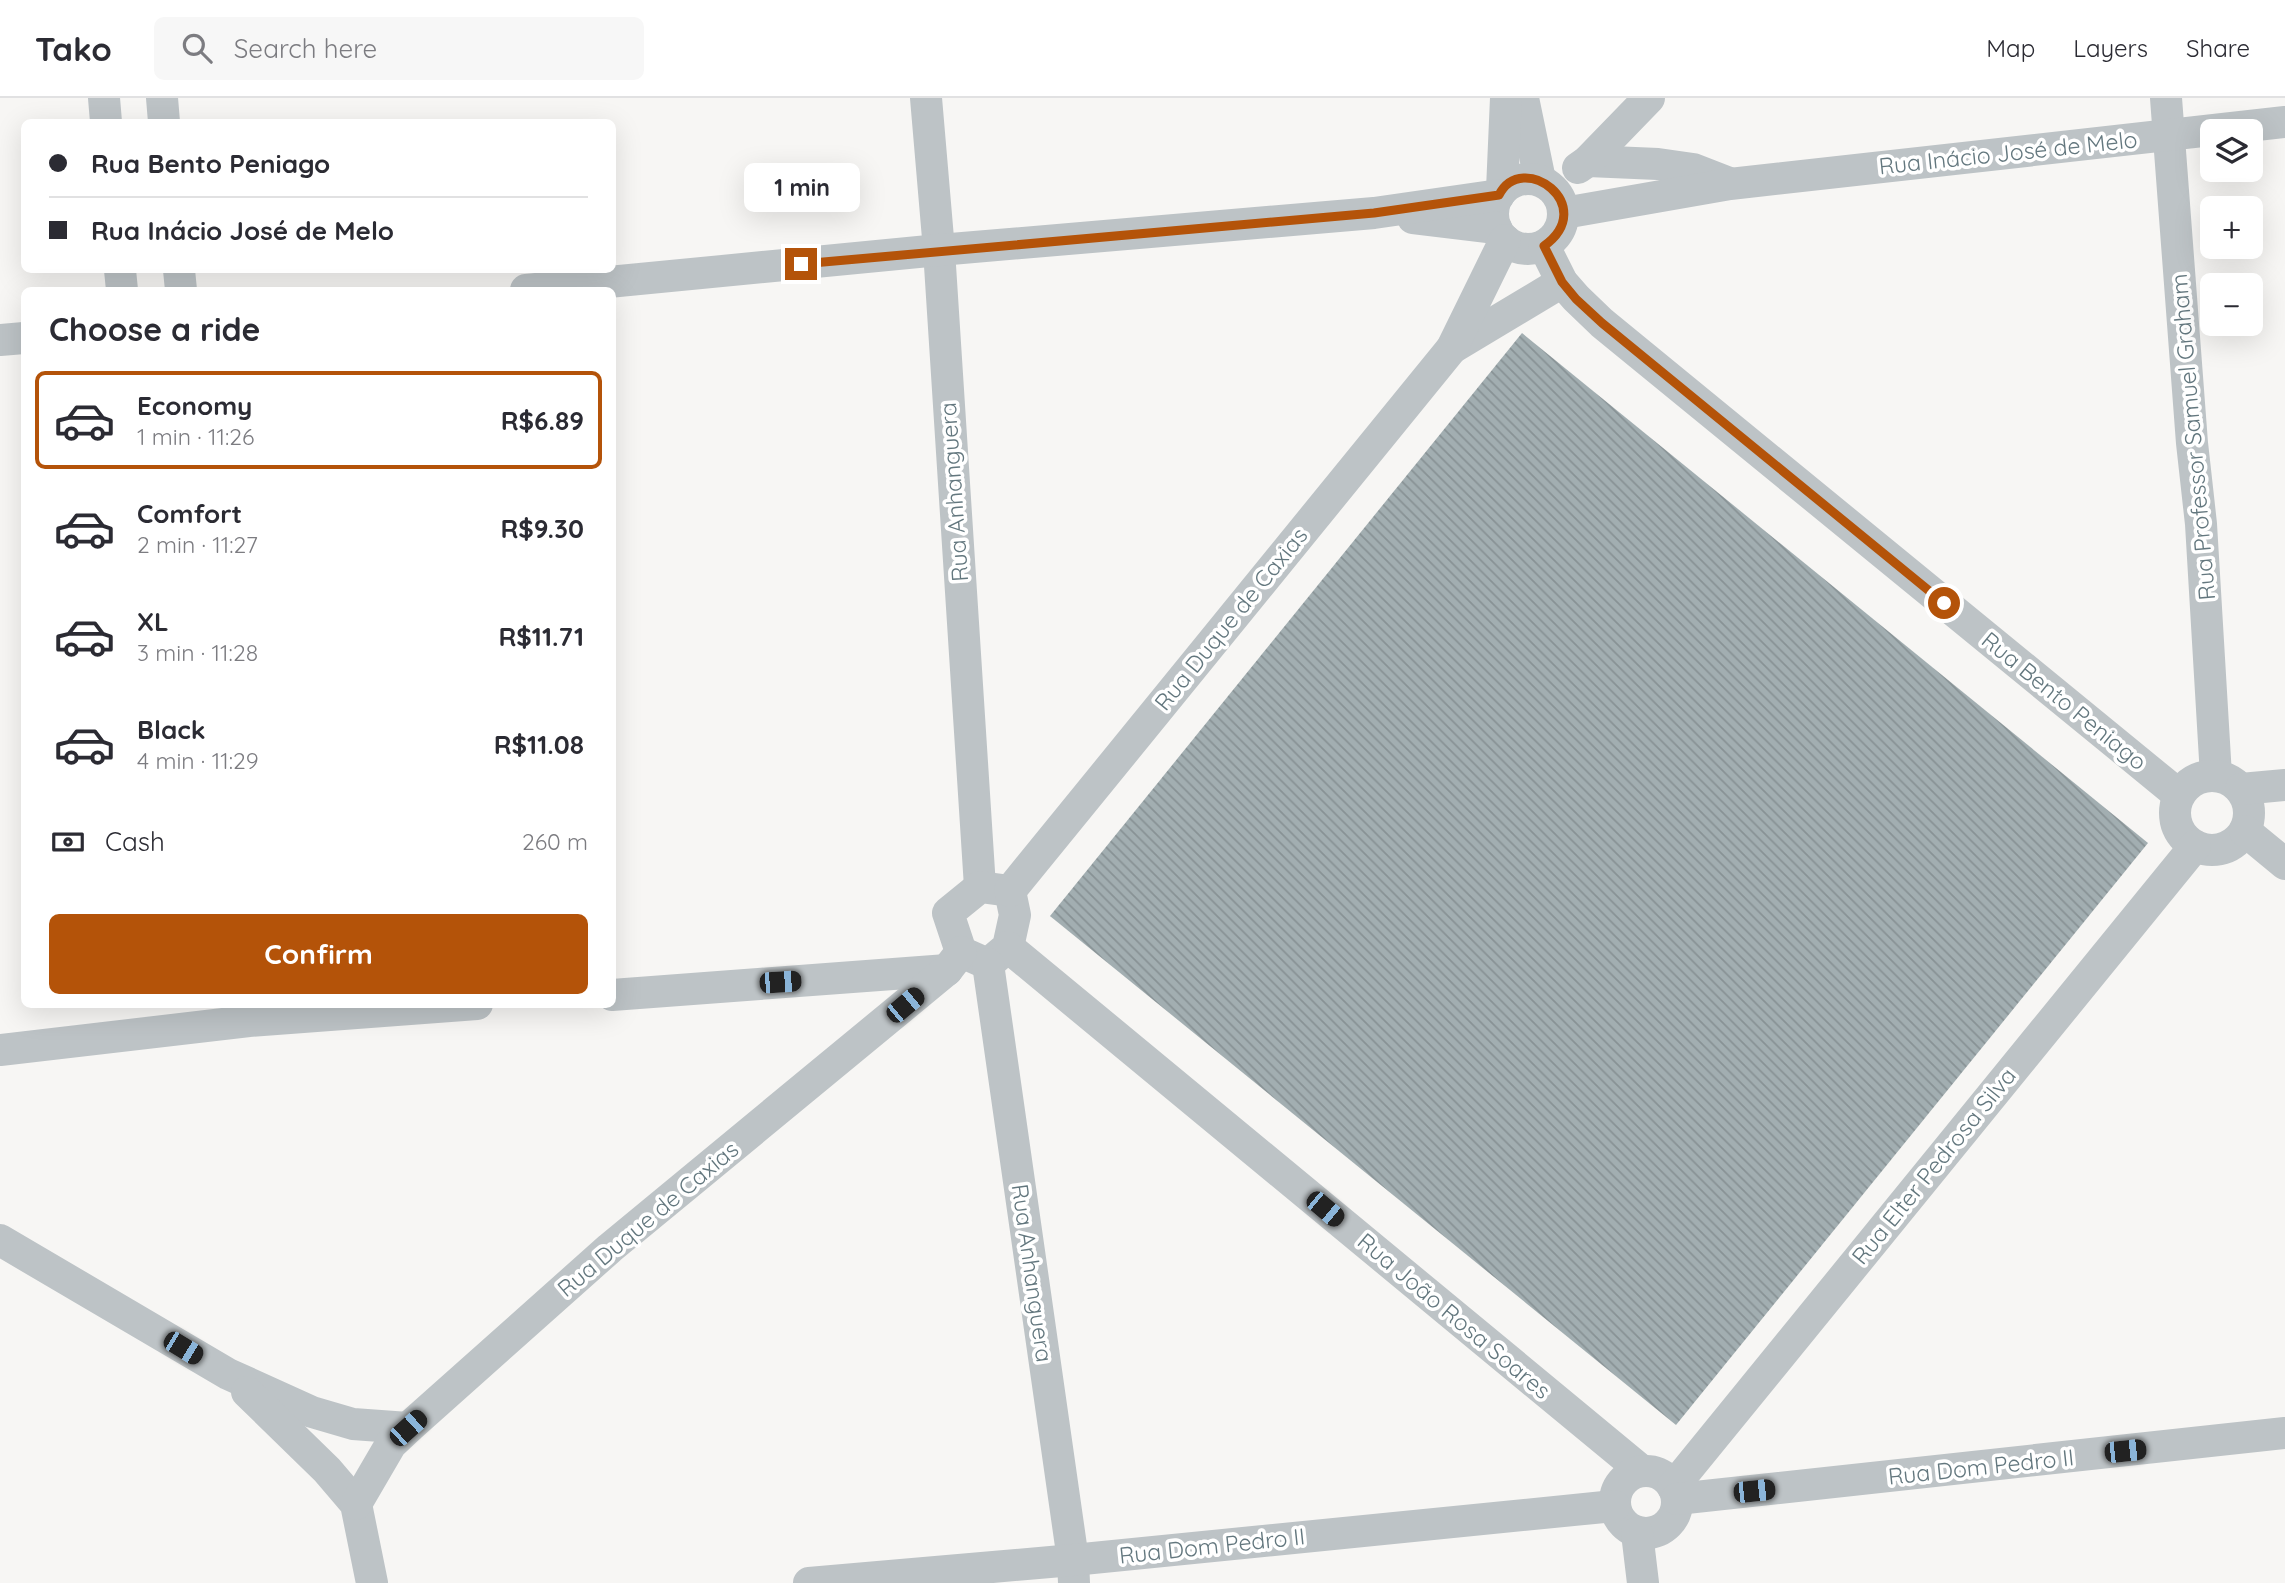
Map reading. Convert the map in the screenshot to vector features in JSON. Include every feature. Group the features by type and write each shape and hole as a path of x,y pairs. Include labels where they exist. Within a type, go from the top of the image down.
{"street":[{"path":"104,98 106,119"},
{"path":"162,98 164,119"},
{"name":"Rua Anhanguera","path":"926,98 995,889 1015,915 976,958 1074,1571"},
{"path":"1500,234 1493,215 1500,192 1506,98"},
{"path":"1374,213 1500,234 1517,247 1530,249 1544,246 1555,238 1562,226 1523,98"},
{"path":"1552,193 1649,98"},
{"name":"Rua Professor Samuel Graham","path":"2166,98 2192,443 2229,782"},
{"name":"Rua Inácio José de Melo","path":"1552,193 1730,184 2285,122"},
{"name":"Rua Inácio José de Melo","path":"1587,161 1658,164 1693,169 1730,184"},
{"path":"557,287 939,250 1374,213 1500,192 1513,182 1526,178 1552,193"},
{"name":"Rua Duque de Caxias","path":"356,1504 391,1444 610,1248 976,958 948,913 995,889 1452,348 1500,234"},
{"name":"Rua Bento Peniago","path":"1544,246 1562,282 1602,323 2179,795"},
{"name":"Rua Duque de Caxias","path":"1452,348 1562,282"},
{"path":"0,340 21,338"},
{"path":"2229,782 2248,802 2249,817 2245,831 2236,842 2223,849 2209,850 2194,846 2183,836 2177,824 2175,809 2179,795 2189,784 2202,777 2229,782 2285,785"},
{"path":"2245,831 2285,864"},
{"name":"Rua Elter Pedrosa Silva","path":"1675,1493 2194,846"},
{"path":"616,995 976,958"},
{"name":"Rua João Rosa Soares","path":"976,958 1642,1471"},
{"path":"0,1050 185,1017 376,1008"},
{"path":"0,1240 228,1374 312,1412 353,1424 408,1428"},
{"path":"228,1374 327,1470 356,1504 372,1583"},
{"name":"Rua Dom Pedro II","path":"1675,1493 2285,1433"},
{"path":"1642,1471 1654,1472 1665,1478 1675,1493 1676,1511 1670,1522 1661,1530 1650,1534 1637,1533 1626,1527 1618,1518 1614,1506 1615,1494 1621,1483 1630,1475 1642,1471"},
{"name":"Rua Dom Pedro II","path":"809,1583 1074,1571 1614,1506"},
{"path":"1637,1533 1643,1583"}],"building":[{"path":"1522,333 2148,843 1676,1425 1050,916"}],"route":[{"path":"801,264 1374,213 1499,195 1513,182 1526,178 1540,180 1552,187 1561,198 1564,213 1562,226 1555,238 1544,246 1562,282 1576,299 1944,603"}]}
